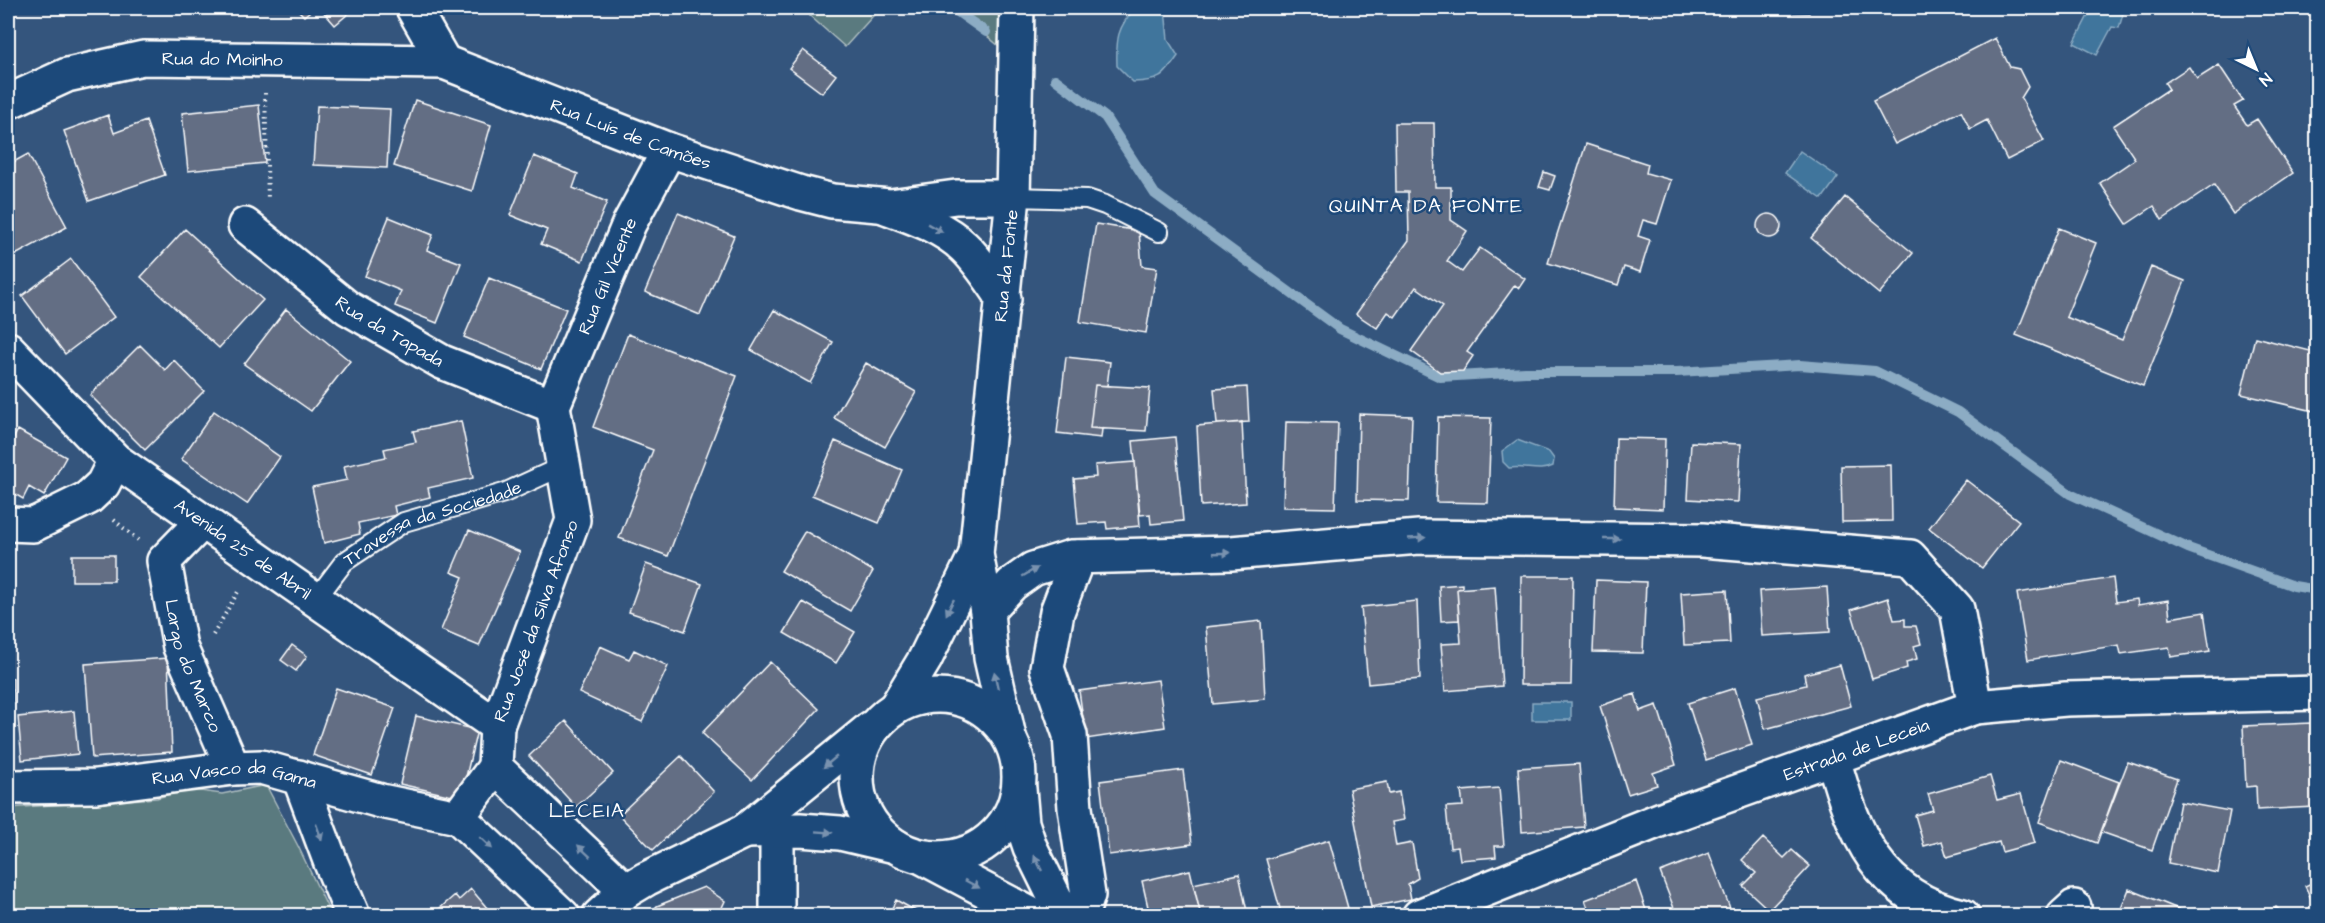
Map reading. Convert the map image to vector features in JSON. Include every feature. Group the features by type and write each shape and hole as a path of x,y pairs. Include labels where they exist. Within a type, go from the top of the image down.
{"street":[{"path":"413,8 444,62"},
{"name":"Rua da Fonte","path":"1010,737 991,658 978,539 1013,197 1017,8"},
{"name":"Rua do Moinho","path":"8,102 68,75 143,58 444,62"},
{"name":"Rua Luís de Camões","path":"444,62 669,150 832,201 881,206 976,195 1013,197"},
{"name":"Rua Gil Vicente","path":"553,405 629,224 669,150"},
{"name":"Rua Luís de Camões","path":"881,206 927,223 963,246 1004,299"},
{"name":"Rua da Tapada","path":"257,235 348,308 442,362 553,405"},
{"name":"Avenida 25 de Abril","path":"8,349 115,460 497,726"},
{"name":"Rua José da Silva Afonso","path":"495,767 497,726 573,520 553,405"},
{"path":"8,524 33,525 88,498 103,484 115,460"},
{"path":"164,561 203,521"},
{"path":"987,611 1012,584 1033,569 1078,556 1230,553 1419,537 1702,540 1910,557 1957,609 1975,707"},
{"name":"Rua da Fonte","path":"885,716 925,659 978,539"},
{"path":"1078,556 1057,612 1047,668 1070,735 1075,808 1088,895 1081,915"},
{"name":"Largo do Marco","path":"164,561 180,647 233,768"},
{"name":"Estrada de Leceia","path":"1419,915 1668,816 1975,707 2066,699 2318,693"},
{"path":"599,915 636,885 761,831 885,716 920,697 946,695 971,702 993,716 1010,737 1018,761 1022,823 1030,847 1064,915"},
{"path":"885,716 861,749 856,776 861,803 874,827 907,851 1034,915"},
{"path":"1833,758 1844,796 1863,843 1889,879 1937,910 1963,915"},
{"name":"Rua Vasco da Gama","path":"8,787 96,786 233,768 261,767 381,801 458,817"},
{"path":"563,915 458,817 495,767 636,885"},
{"path":"299,777 330,863 353,915"},
{"path":"761,831 840,833 907,851 948,858 974,850 996,834 1011,812 1019,788"},
{"path":"761,831 777,915"}],"lane":[{"path":"1013,197 1088,199 1105,205 1158,232"},
{"name":"Travessa da Sociedade","path":"315,599 344,562 404,522 504,493 563,466"}],"path":[{"path":"257,235 265,60"},
{"path":"88,498 164,561"},
{"path":"210,640 258,558"}],"green space":[{"path":"801,8 880,8 845,47"},
{"path":"954,8 1005,8 1006,52"},
{"path":"266,785 331,915 8,916 8,808 157,798 186,789 222,794"}],"water":[{"path":"1135,8 1165,9 1168,40 1178,56 1164,74 1149,81 1133,82 1117,66 1119,34 1124,22"},
{"path":"2092,8 2109,8 2123,14 2119,28 2112,27 2097,55 2074,43"},
{"path":"1800,151 1838,177 1822,199 1785,173"},
{"path":"1517,440 1549,452 1554,459 1553,466 1542,469 1509,468 1503,462 1502,451"},
{"path":"1532,702 1571,702 1571,720 1532,720"}],"building":[{"path":"296,8 314,8 304,16"},
{"path":"320,8 355,8 335,25"},
{"path":"1776,8 1809,8 1809,13 1776,12"},
{"path":"1995,38 2010,67 2019,69 2028,87 2021,98 2044,141 2007,160 1987,120 1970,129 1961,111 1895,144 1873,101"},
{"path":"803,50 836,75 822,93 789,68"},
{"path":"2219,65 2243,101 2234,106 2247,125 2257,119 2293,173 2233,214 2214,185 2162,220 2154,206 2127,224 2100,183 2135,159 2113,126 2169,89 2165,83 2189,67 2197,79"},
{"path":"415,100 491,125 472,191 394,166"},
{"path":"259,105 265,163 188,171 182,113"},
{"path":"317,106 390,109 387,168 313,165"},
{"path":"108,115 114,133 146,121 165,175 89,201 64,131"},
{"path":"1395,123 1434,123 1435,187 1451,187 1451,220 1467,231 1447,261 1462,272 1480,248 1525,279 1519,288 1515,285 1467,352 1473,356 1463,371 1440,372 1411,351 1443,306 1416,287 1395,317 1388,312 1377,328 1356,314 1409,240 1408,192 1396,192"},
{"path":"1586,144 1648,164 1646,173 1671,180 1657,224 1643,220 1638,236 1650,240 1640,272 1624,267 1618,285 1548,263"},
{"path":"28,154 67,227 8,259 8,165"},
{"path":"534,156 578,174 573,188 607,202 582,261 541,244 547,230 510,215"},
{"path":"1544,172 1555,176 1550,190 1539,187"},
{"path":"1845,197 1913,253 1879,294 1811,238"},
{"path":"678,213 734,236 700,315 645,292"},
{"path":"1769,214 1778,217 1781,226 1778,235 1769,238 1760,235 1757,226 1760,217"},
{"path":"389,217 433,235 427,250 461,263 437,323 395,306 401,291 365,276"},
{"path":"1096,224 1139,231 1142,266 1157,268 1146,333 1080,322"},
{"path":"2059,228 2096,243 2066,317 2122,340 2151,267 2185,281 2143,386 2016,335"},
{"path":"185,229 263,300 219,348 141,277"},
{"path":"71,259 114,317 65,354 22,296"},
{"path":"489,278 566,309 541,369 464,337"},
{"path":"286,309 350,361 311,411 244,364"},
{"path":"774,310 833,342 810,383 751,350"},
{"path":"628,334 737,376 668,556 619,538 653,450 593,427"},
{"path":"2255,337 2318,353 2318,412 2241,394"},
{"path":"140,345 165,370 174,360 204,391 145,450 90,395"},
{"path":"1066,357 1110,362 1107,386 1095,385 1090,428 1102,429 1101,438 1057,433"},
{"path":"866,363 916,392 885,447 834,418"},
{"path":"1095,385 1150,388 1146,431 1090,428"},
{"path":"1247,387 1249,422 1217,424 1214,389"},
{"path":"214,411 280,457 247,504 181,459"},
{"path":"1359,414 1412,416 1409,501 1357,500"},
{"path":"1438,417 1491,418 1488,503 1436,502"},
{"path":"461,421 473,478 428,488 430,497 394,506 396,515 358,523 360,534 324,543 312,487 347,480 344,466 386,457 384,449 416,442 413,431"},
{"path":"1242,422 1246,503 1201,506 1197,426"},
{"path":"1286,422 1338,423 1335,508 1283,507"},
{"path":"18,430 66,457 44,496 29,487 23,499 8,490 8,448"},
{"path":"1175,437 1183,521 1151,524 1150,514 1140,515 1133,441"},
{"path":"1616,438 1665,439 1663,509 1614,507"},
{"path":"835,441 902,470 879,523 812,495"},
{"path":"1691,442 1741,444 1738,502 1688,499"},
{"path":"1135,462 1140,526 1107,529 1106,522 1078,524 1074,479 1096,477 1095,465"},
{"path":"1891,465 1892,521 1842,522 1841,466"},
{"path":"1966,480 2019,521 1982,568 1929,528"},
{"path":"469,530 520,552 479,646 441,630 463,577 451,572"},
{"path":"805,531 873,571 850,611 781,571"},
{"path":"72,555 114,555 114,581 72,581"},
{"path":"646,564 702,584 685,631 629,612"},
{"path":"1521,576 1573,576 1571,685 1520,685"},
{"path":"2113,578 2116,602 2137,599 2138,605 2168,600 2170,618 2204,612 2210,651 2171,657 2169,647 2121,654 2119,645 2028,660 2017,593"},
{"path":"1596,580 1646,582 1643,653 1593,652"},
{"path":"1462,584 1462,588 1457,589 1459,620 1441,621 1439,586"},
{"path":"1495,586 1502,686 1445,691 1441,644 1461,643 1457,589"},
{"path":"1827,587 1830,632 1762,636 1759,591"},
{"path":"1727,590 1730,643 1684,645 1681,593"},
{"path":"1888,598 1894,620 1905,619 1905,626 1916,626 1921,644 1914,646 1917,659 1906,662 1907,668 1872,679 1851,610"},
{"path":"1417,601 1420,679 1368,684 1361,607"},
{"path":"803,602 855,632 836,663 784,633"},
{"path":"1261,621 1265,699 1213,704 1206,627"},
{"path":"292,645 307,656 296,671 281,660"},
{"path":"600,646 629,659 634,650 668,666 642,722 579,693"},
{"path":"168,658 172,752 92,758 85,664"},
{"path":"770,662 819,709 752,780 702,733"},
{"path":"1840,665 1851,706 1765,729 1757,697 1806,685 1804,674"},
{"path":"8,678 13,678 13,724 8,724"},
{"path":"1158,680 1165,727 1086,739 1079,691"},
{"path":"336,688 395,708 372,775 313,755"},
{"path":"1735,688 1752,745 1706,760 1688,703"},
{"path":"1635,694 1640,711 1657,705 1676,765 1653,773 1657,785 1628,794 1600,706"},
{"path":"74,711 78,754 22,760 18,717"},
{"path":"416,716 477,730 461,798 400,784"},
{"path":"566,721 613,773 576,807 529,756"},
{"path":"2311,723 2315,807 2257,810 2256,786 2246,787 2243,726"},
{"path":"8,727 11,727 12,773 8,773"},
{"path":"681,756 714,792 653,850 619,815"},
{"path":"2061,760 2119,782 2097,843 2039,822"},
{"path":"2128,762 2177,779 2152,850 2101,832"},
{"path":"1579,764 1584,827 1522,832 1518,768"},
{"path":"1183,770 1192,844 1109,855 1100,781"},
{"path":"1990,776 1997,800 2021,794 2035,843 2002,852 1999,842 1947,857 1942,841 1924,846 1915,815 1933,810 1928,794"},
{"path":"1387,782 1389,794 1399,792 1404,820 1392,822 1396,846 1412,843 1418,878 1408,884 1411,899 1371,907 1349,789"},
{"path":"1499,788 1504,846 1495,846 1496,857 1460,860 1458,847 1450,848 1446,807 1463,806 1461,791"},
{"path":"2180,802 2230,811 2218,873 2168,863"},
{"path":"1763,838 1784,858 1792,850 1810,866 1769,910 1743,886 1756,873 1742,860"},
{"path":"1329,840 1348,908 1320,916 1282,916 1266,859"},
{"path":"1709,853 1733,916 1677,916 1660,872"},
{"path":"1190,870 1201,916 1150,916 1142,881"},
{"path":"1239,874 1248,916 1201,916 1193,884"},
{"path":"2318,880 2318,913 2305,886"},
{"path":"1636,881 1648,916 1591,916 1585,900"},
{"path":"704,887 725,901 718,916 648,916 657,906"},
{"path":"471,889 494,916 431,916 455,895 459,900"},
{"path":"2129,889 2193,915 2118,916"},
{"path":"896,900 925,916 888,916"},
{"path":"2276,907 2286,916 2269,916"}],"waterway":[{"path":"952,8 986,32"},
{"path":"1055,79 1105,117 1155,194 1340,329 1440,377 1525,372 1677,372 1800,365 1875,371 1958,412 2070,494 2188,548 2294,586 2318,590"}],"district":[{"name":"QUINTA DA FONTE","path":"1426,205"},
{"name":"LECEIA","path":"587,810"}]}
